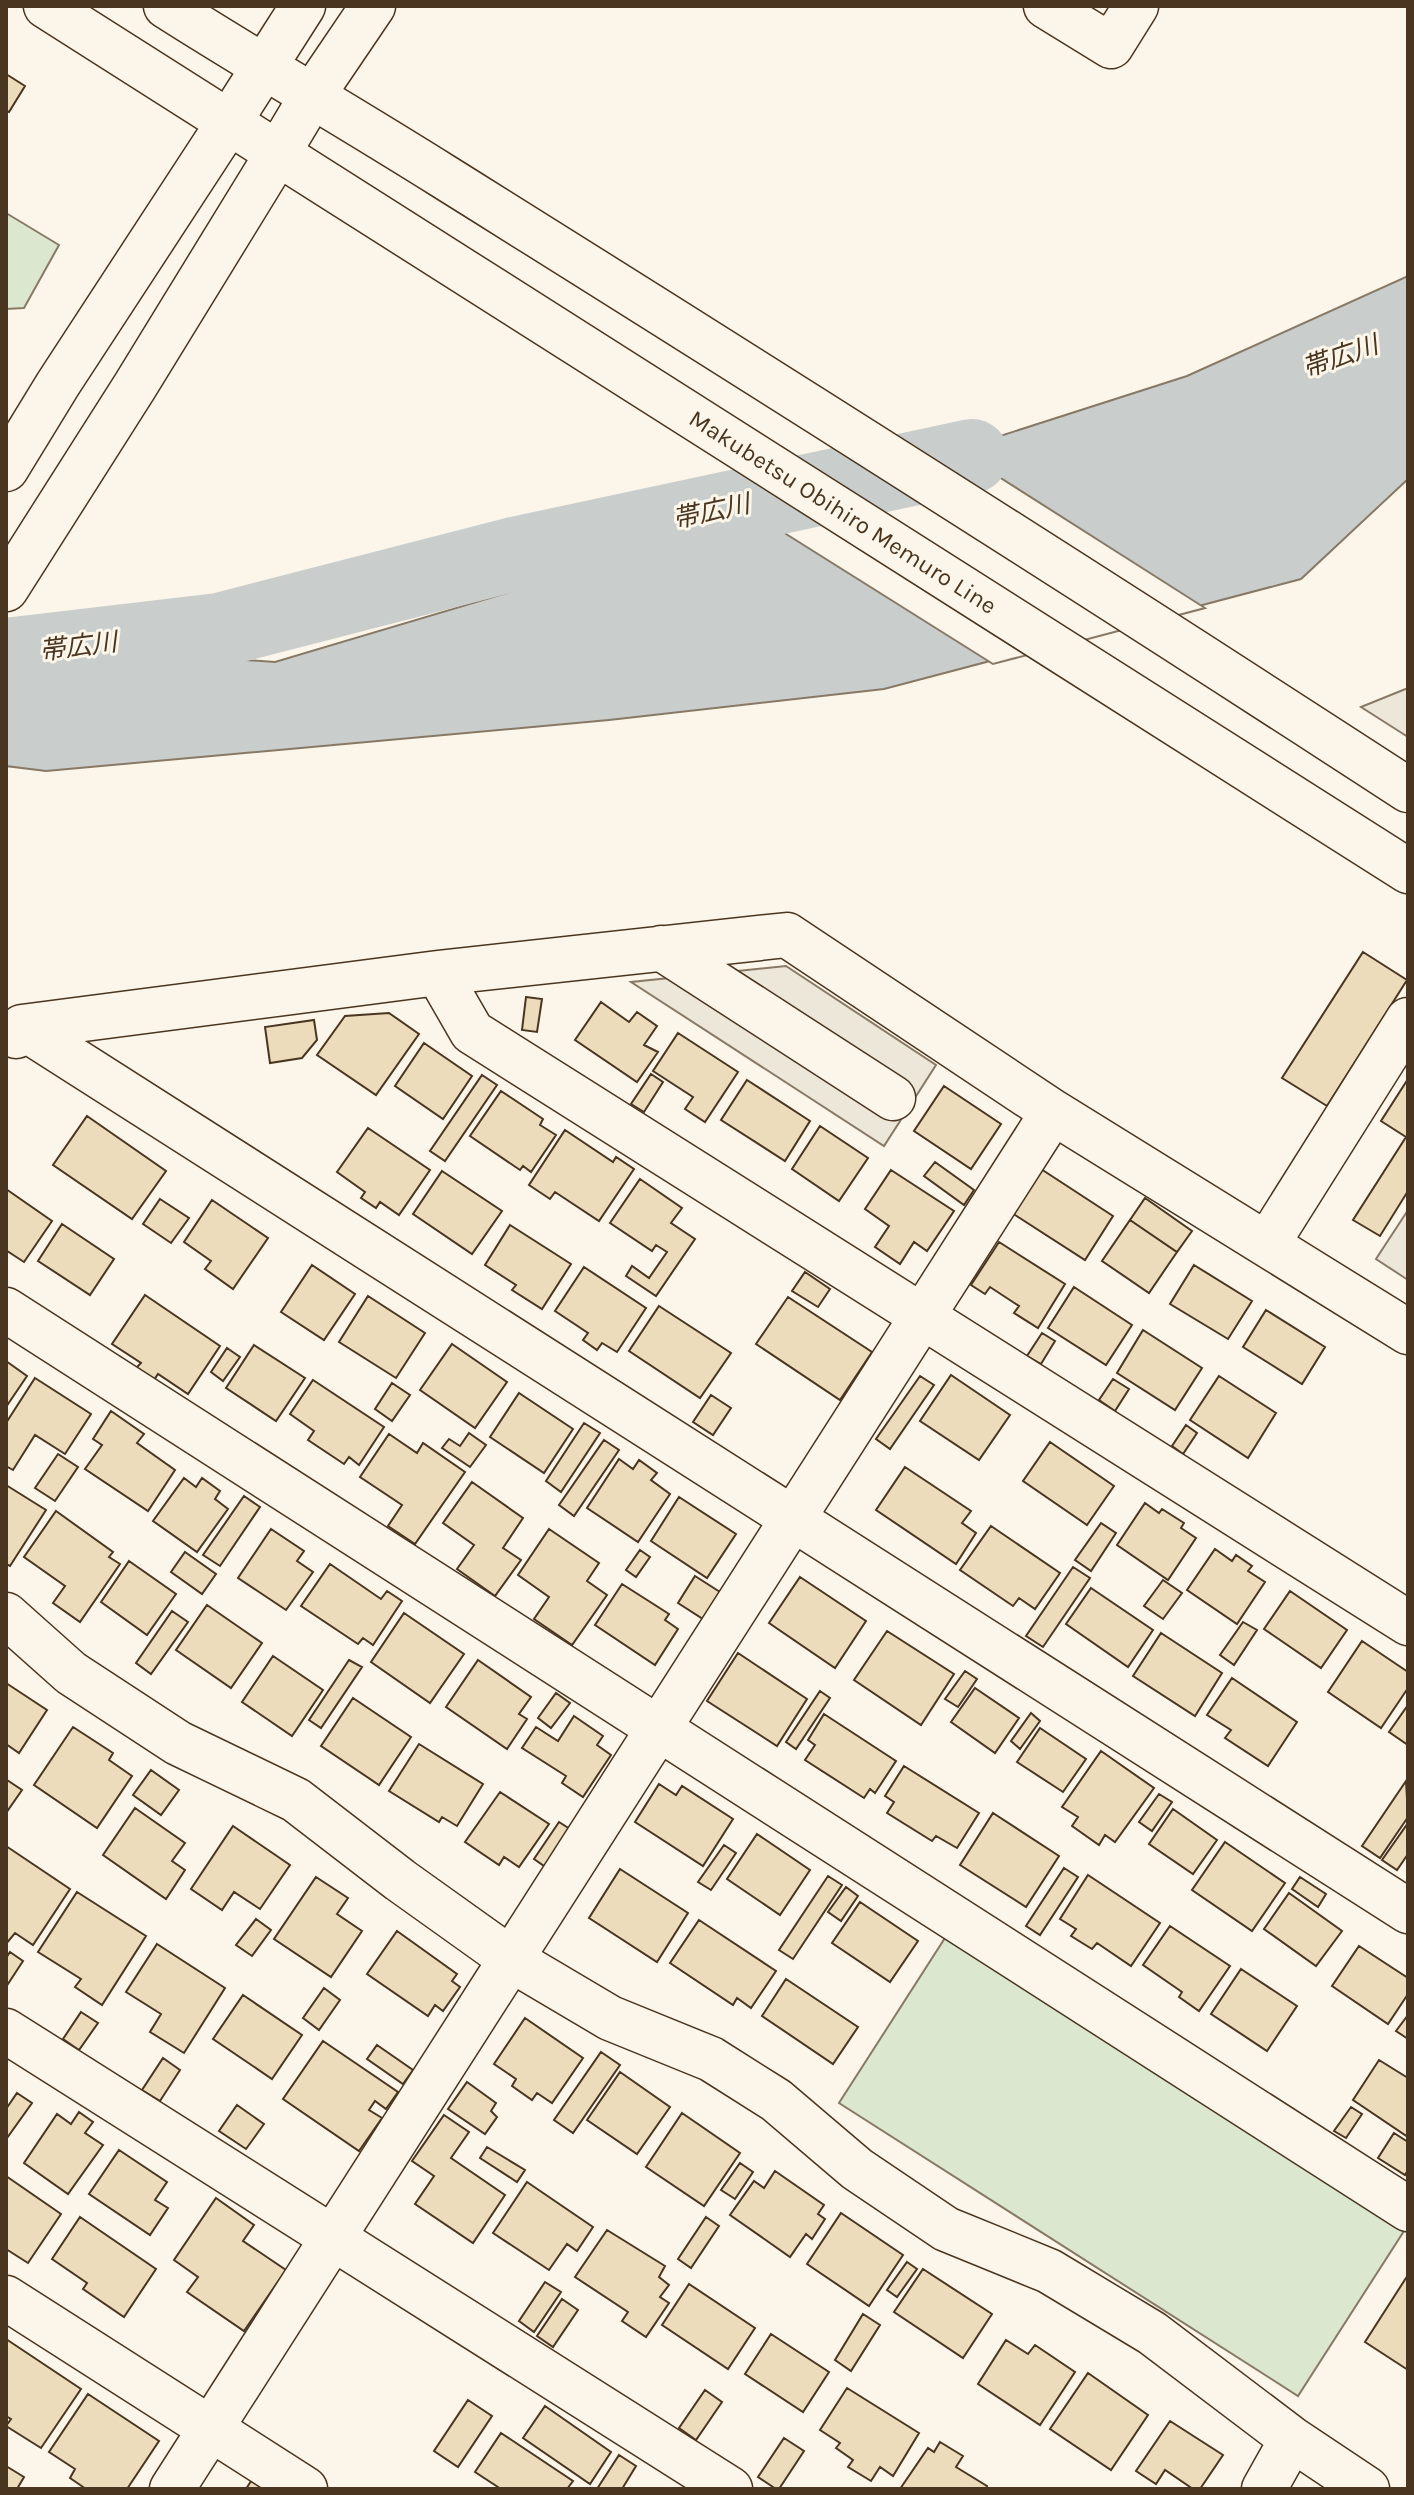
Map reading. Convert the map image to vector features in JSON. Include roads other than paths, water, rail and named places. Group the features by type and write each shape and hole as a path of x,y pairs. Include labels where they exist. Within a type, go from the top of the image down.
{"street":[{"name":"Makubetsu Obihiro Memuro Line","path":"46,6 1408,871"},
{"path":"166,6 634,296 1408,790"},
{"path":"6,469 303,6"},
{"path":"6,589 135,386 312,96 373,6"},
{"path":"1046,6 1111,46 1136,6"},
{"path":"14,1039 438,973 787,935 1053,1112 1267,1244 1402,1315"},
{"path":"661,948 893,1098"},
{"path":"438,973 472,1032 1408,1623"},
{"path":"1267,1244 1408,1020"},
{"path":"14,1039 792,1520 1408,1911"},
{"path":"172,2489 1053,1112"},
{"path":"6,1310 1408,2209"},
{"path":"6,1615 71,1673 178,1743 296,1800 512,1960 610,2018 711,2059 776,2100 857,2169 946,2229 1049,2271 1152,2333 1292,2439 1367,2489"},
{"path":"6,2031 730,2489"},
{"path":"6,2298 305,2489"},
{"path":"1264,2489 1292,2439"}],"water":[{"path":"1408,276 1408,479 1301,579 884,689 609,720 46,771 6,766 6,643 275,662 567,575 1187,376"}],"waterway":[{"name":"帯広川","path":"6,655 219,630 514,554 972,456"}]}
